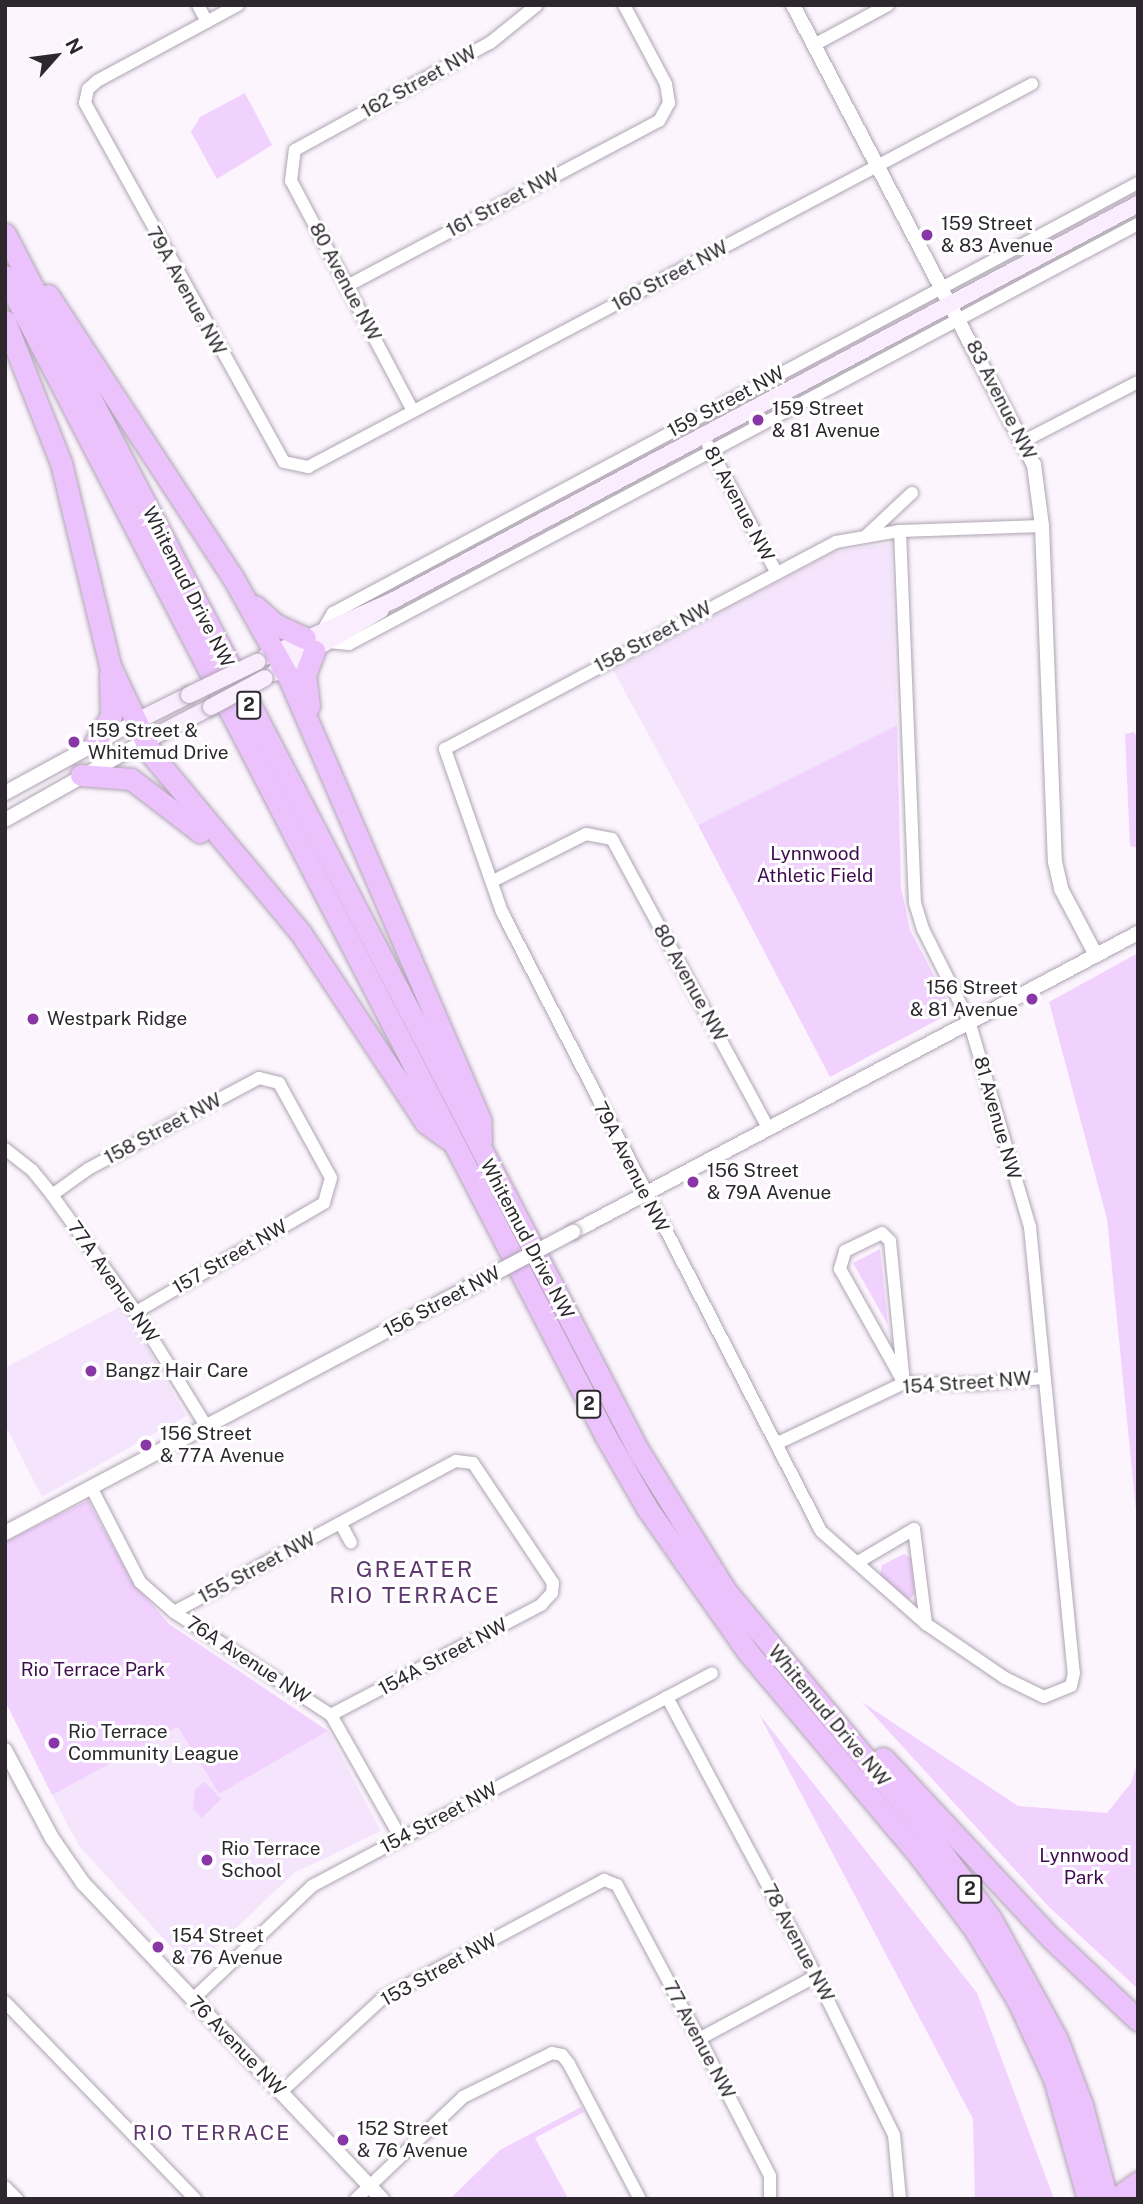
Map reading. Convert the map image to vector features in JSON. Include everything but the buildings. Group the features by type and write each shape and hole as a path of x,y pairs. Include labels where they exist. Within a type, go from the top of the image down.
{"highway":[{"name":"Whitemud Drive NW","path":"5,234 638,1450 691,1541 752,1626 961,1875 1014,1955 1070,2071 1107,2199"},
{"path":"16,255 66,319 232,576 261,614 318,640 305,675 312,725"},
{"name":"Whitemud Drive NW","path":"5,276 605,1435 695,1581 777,1689 947,1890 995,1963 1054,2079 1088,2199"},
{"path":"5,321 61,463 110,666 140,731 191,806 277,905 338,984 426,1123 453,1143"},
{"path":"232,576 270,665 312,725 392,923 480,1120 482,1154"},
{"path":"96,741 111,716 110,666"},
{"path":"81,775 113,774 146,788 277,905"},
{"path":"752,1626 783,1641 898,1776 1053,1940 1138,2020"},
{"path":"1115,2199 1138,2182"}],"main road":[{"name":"159 Street NW","path":"140,731 199,714 270,665 703,436 956,310 1136,207"},
{"name":"159 Street NW","path":"140,731 189,695 270,665"}],"street":[{"path":"198,5 207,22 238,5"},
{"name":"162 Street NW","path":"295,150 490,43 537,5"},
{"name":"161 Street NW","path":"348,286 659,121 669,103 666,84 624,5"},
{"name":"83 Avenue NW","path":"793,5 956,310 1024,441 1034,466 1042,526 1055,862 1061,889 1096,955"},
{"path":"814,45 888,5"},
{"name":"79A Avenue NW","path":"207,22 97,80 85,95 89,115 284,462 308,467"},
{"name":"160 Street NW","path":"308,467 1032,84"},
{"name":"80 Avenue NW","path":"295,150 291,181 413,411"},
{"name":"159 Street NW","path":"1138,183 333,612 318,640 349,645 711,451 956,310 1138,225"},
{"path":"1024,441 1138,382"},
{"name":"81 Avenue NW","path":"703,436 776,572"},
{"path":"865,537 912,494"},
{"name":"158 Street NW","path":"445,748 836,542 900,531 1042,526"},
{"name":"81 Avenue NW","path":"900,531 915,903 923,929 969,1021 1030,1227 1074,1674 1071,1686 1044,1696"},
{"name":"159 Street NW","path":"5,793 96,741 140,731"},
{"name":"159 Street NW","path":"5,820 81,775 140,731"},
{"name":"79A Avenue NW","path":"445,748 502,912 645,1195 778,1443 821,1531 926,1624 1004,1678 1044,1696"},
{"name":"80 Avenue NW","path":"493,881 586,834 612,839 768,1128"},
{"name":"156 Street NW","path":"5,1533 1138,933"},
{"name":"158 Street NW","path":"52,1195 88,1169 259,1078 279,1083 331,1178 324,1203"},
{"name":"77A Avenue NW","path":"5,1149 32,1170 52,1195 136,1312 206,1426"},
{"name":"157 Street NW","path":"136,1312 324,1203"},
{"path":"882,1233 890,1241 904,1383 839,1269 845,1251 882,1233"},
{"name":"154 Street NW","path":"778,1443 904,1383 975,1384 1044,1378"},
{"name":"155 Street NW","path":"174,1612 456,1461 473,1463 553,1583 552,1593"},
{"name":"76A Avenue NW","path":"91,1487 140,1582 174,1612 331,1716 401,1838"},
{"path":"341,1524 351,1543"},
{"path":"858,1562 914,1529 926,1624"},
{"name":"154A Street NW","path":"331,1716 541,1605 552,1593"},
{"name":"154 Street NW","path":"192,2000 309,1888 712,1673"},
{"name":"78 Avenue NW","path":"667,1697 816,1976 894,2135 900,2199"},
{"name":"76 Avenue NW","path":"5,1750 75,1873 382,2199"},
{"name":"153 Street NW","path":"281,2092 383,1998 604,1881 617,1885"},
{"name":"77 Avenue NW","path":"617,1885 770,2176 770,2199"},
{"path":"699,2039 816,1976"},
{"path":"5,2002 195,2199"},
{"path":"356,2199 463,2096 540,2057 557,2054 569,2064 640,2199"},
{"path":"5,2187 17,2199"}],"shaded area":[{"path":"891,543 897,725 698,825 613,670 834,552"},
{"path":"123,1305 186,1416 42,1497 5,1425 5,1368"},
{"name":"Rio Terrace School","path":"178,1727 219,1794 328,1731 381,1831 294,1873 192,1970 79,1846 52,1795"}],"green space":[{"path":"245,93 272,145 217,179 191,132 200,117"},
{"name":"Lynnwood Athletic Field","path":"897,725 901,888 910,930 948,1002 943,1017 830,1077 698,825"},
{"path":"1134,732 1138,739 1138,848 1130,846 1125,734"},
{"path":"1138,953 1138,1530 1107,1219 1049,1002"},
{"path":"880,1249 888,1325 853,1263"},
{"name":"Rio Terrace Park","path":"88,1500 131,1580 169,1624 328,1731 219,1794 178,1727 52,1795 5,1701 5,1542"},
{"path":"904,1554 912,1559 915,1594 910,1599 903,1599 880,1575 882,1565"},
{"name":"Lynnwood Park","path":"862,1702 1018,1806 1107,1813 1131,1783 1138,1762 1138,1989 1049,1907"},
{"path":"759,1714 977,1993 1054,2199 975,2199 973,2119"},
{"path":"205,1782 221,1799 202,1818 193,1809 195,1789"},
{"path":"581,2107 584,2112 535,2138 568,2198 450,2199 500,2150"}],"place":[{"name":"159 Street & 83 Avenue","path":"927,235"},
{"name":"159 Street & 81 Avenue","path":"758,420"},
{"name":"159 Street & Whitemud Drive","path":"74,742"},
{"name":"156 Street & 81 Avenue","path":"1032,999"},
{"name":"Westpark Ridge","path":"33,1019"},
{"name":"156 Street & 79A Avenue","path":"693,1182"},
{"name":"Bangz Hair Care","path":"91,1371"},
{"name":"156 Street & 77A Avenue","path":"146,1445"},
{"name":"Rio Terrace Community League","path":"54,1743"},
{"name":"Rio Terrace School","path":"207,1860"},
{"name":"154 Street & 76 Avenue","path":"158,1947"},
{"name":"152 Street & 76 Avenue","path":"343,2140"}],"district":[{"name":"GREATER RIO TERRACE","path":"415,1582"},
{"name":"RIO TERRACE","path":"212,2133"}]}
